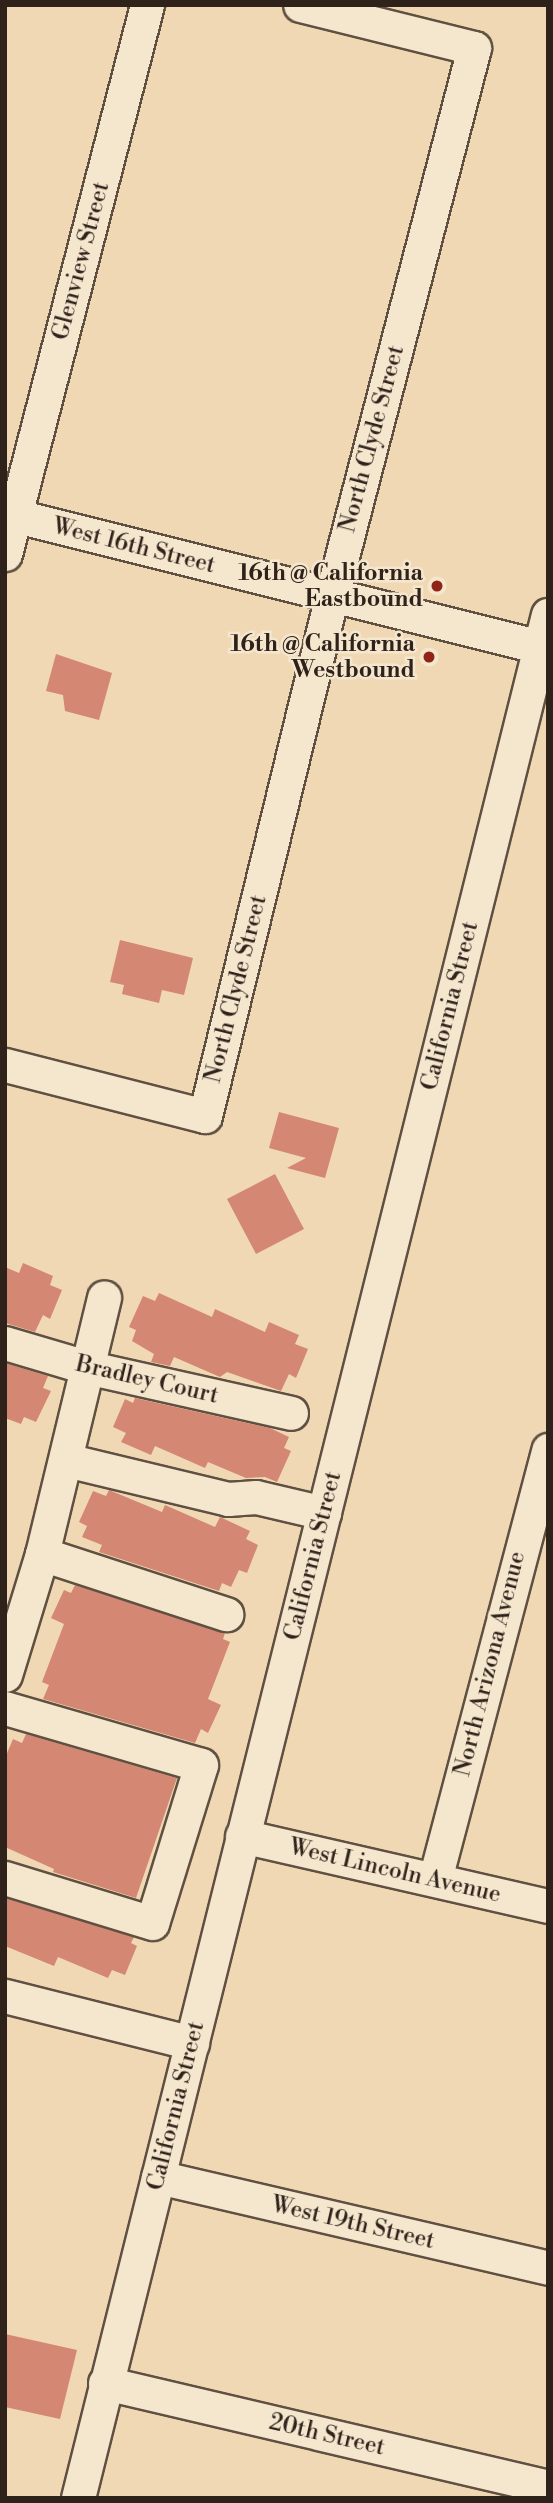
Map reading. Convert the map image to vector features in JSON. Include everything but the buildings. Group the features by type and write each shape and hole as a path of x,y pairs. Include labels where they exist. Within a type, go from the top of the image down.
{"street":[{"name":"Glenview Street","path":"5,554 10,514 147,5"},
{"name":"North Clyde Street","path":"5,1065 205,1116 332,595 474,48 300,5"},
{"name":"West 16th Street","path":"10,514 544,648"},
{"name":"California Street","path":"78,2498 544,648 548,615"},
{"path":"5,1675 43,1554 104,1297"},
{"name":"Bradley Court","path":"5,1343 86,1367 291,1413"},
{"name":"North Arizona Avenue","path":"435,1879 535,1546 548,1450"},
{"path":"66,1460 228,1499 256,1497 324,1513"},
{"path":"43,1554 226,1614"},
{"path":"5,1709 201,1765 152,1923 5,1878"},
{"name":"West Lincoln Avenue","path":"243,1836 548,1906"},
{"path":"5,1996 192,2043"},
{"name":"West 19th Street","path":"158,2177 548,2268"},
{"name":"20th Street","path":"106,2383 548,2487"}],"place":[{"name":"16th @ California Eastbound","path":"437,586"},
{"name":"16th @ California Westbound","path":"429,657"}]}
